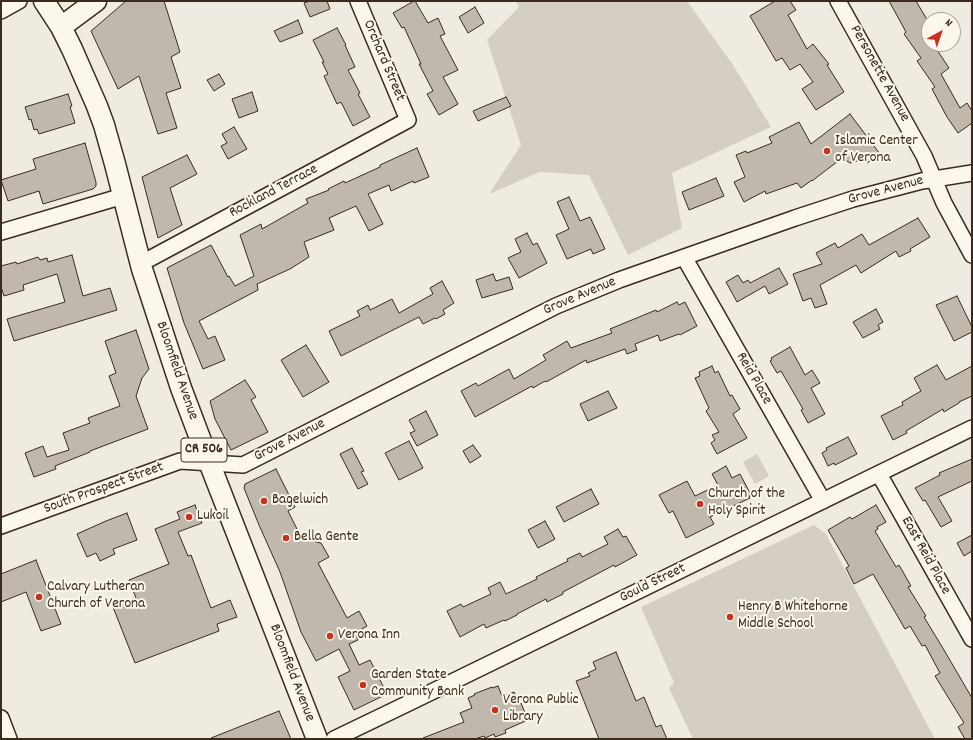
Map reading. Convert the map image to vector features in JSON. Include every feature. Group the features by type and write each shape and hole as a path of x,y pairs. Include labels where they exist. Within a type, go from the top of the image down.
{"main road":[{"name":"Bloomfield Avenue","path":"44,1 61,27 97,106 104,125 140,264 176,376 208,462 317,739"},
{"path":"61,27 85,5"}],"street":[{"path":"1,11 19,1"},
{"name":"Orchard Street","path":"358,1 408,120"},
{"name":"Personette Avenue","path":"838,1 924,156 944,203 972,255"},
{"name":"Rockland Terrace","path":"140,264 408,120"},
{"name":"Grove Avenue","path":"208,462 244,465 556,306 619,280 845,202 922,181 972,173"},
{"path":"1,232 123,196"},
{"name":"Reid Place","path":"684,257 823,501"},
{"name":"Gould Street","path":"334,739 972,428"},
{"name":"South Prospect Street","path":"1,526 180,461 208,462"},
{"name":"East Reid Place","path":"879,474 972,639"}],"shaded area":[{"path":"516,1 687,1 733,65 771,127 672,173 682,228 628,255 589,175 540,172 489,194 521,145 487,40 519,7"},
{"path":"757,454 769,476 755,484 743,462"},
{"name":"Henry B Whitehorne Middle School","path":"814,525 826,534 935,739 693,739 669,688 674,683 641,607"}],"building":[{"path":"126,1 164,1 180,52 171,57 181,88 166,93 177,128 158,134 139,76 118,89 91,31"},
{"path":"310,1 327,1 330,9 310,17 304,3"},
{"path":"414,1 428,23 438,18 445,34 440,36 458,70 443,77 458,104 439,115 427,94 433,91 419,64 421,64 404,27 402,28 393,13"},
{"path":"775,1 790,1 796,10 788,15 807,49 813,44 829,64 827,65 844,92 816,110 802,89 813,82 800,64 790,70 782,58 776,61 750,16"},
{"path":"889,1 916,1 922,12 921,12 921,52 938,52 949,68 941,74 960,108 967,103 972,111 972,123 958,133 947,117 932,89 935,87 917,61 921,58 904,34 906,32"},
{"path":"475,7 484,23 468,33 459,17"},
{"path":"298,20 303,33 280,42 274,31"},
{"path":"337,28 355,67 348,70 370,117 353,126 341,102 337,104 324,76 328,74 322,62 324,62 313,40"},
{"path":"219,74 225,84 214,91 207,80"},
{"path":"252,92 258,111 239,118 232,99"},
{"path":"68,94 75,123 39,134 37,129 34,130 31,119 29,120 25,107"},
{"path":"506,97 511,106 478,121 473,111"},
{"name":"Islamic Center of Verona","path":"850,114 880,154 867,163 864,159 850,163 842,158 801,188 797,183 766,194 765,191 744,202 734,182 745,177 736,155 746,151 747,153 772,143 769,137 799,122 811,144"},
{"path":"234,127 247,149 228,159 221,146 227,143 222,134"},
{"path":"85,143 96,182 96,186 93,189 43,204 39,191 8,201 1,180 36,169 33,159"},
{"path":"417,148 429,177 414,183 413,181 391,191 389,185 368,194 383,224 369,231 356,206 329,218 334,230 304,242 309,257 290,269 257,284 258,290 199,321 208,339 215,336 225,360 203,369 184,323 167,268 211,245 228,277 229,276 235,286 254,276 240,235 261,224 262,229 308,203 306,199 329,190 328,189 344,181 345,183 380,167 380,165"},
{"path":"187,155 197,174 170,188 182,225 158,238 142,177"},
{"path":"716,178 724,196 689,210 682,192"},
{"path":"569,197 580,221 590,217 605,249 593,254 591,249 567,259 556,235 569,229 557,202"},
{"path":"918,218 930,237 910,249 911,251 899,257 896,251 861,273 856,265 820,285 827,304 815,308 811,298 803,301 793,274 822,264 816,253 835,243 838,248 862,234 869,245"},
{"path":"527,233 533,245 537,243 547,263 519,278 508,258 521,252 515,239"},
{"path":"72,255 83,296 110,288 117,310 14,341 7,319 65,302 57,274 23,285 24,290 4,296 1,287 1,266 16,262 17,264 38,257 40,260 47,258 48,262"},
{"path":"779,268 788,284 769,294 765,286 737,302 726,282 738,275 743,283 748,280 750,283"},
{"path":"493,274 496,281 509,277 513,289 482,298 476,280"},
{"path":"442,281 454,303 443,310 445,314 423,324 419,317 341,356 329,331 360,316 357,311 368,305 370,310 392,299 399,313 433,294 430,288"},
{"path":"957,296 972,327 972,332 954,341 936,305"},
{"path":"677,302 679,305 685,302 697,326 680,335 679,334 660,341 658,335 635,344 637,350 627,354 625,349 587,363 586,360 546,382 545,381 533,388 532,386 475,417 461,391 476,383 478,386 509,369 514,379 546,360 543,355 567,341 571,348 612,333 610,329 656,310 657,312"},
{"path":"876,309 883,322 878,325 880,329 863,338 853,322"},
{"path":"136,330 149,369 142,378 136,396 148,429 90,451 55,466 56,469 34,477 25,453 43,446 47,457 69,450 63,433 90,423 88,418 120,406 109,376 116,373 105,341"},
{"path":"306,345 329,382 303,397 281,360"},
{"path":"790,347 805,375 812,370 820,383 811,388 825,414 808,423 801,410 803,409 781,371 777,373 770,361 772,360 771,358"},
{"path":"937,365 946,380 972,366 972,396 959,402 944,412 943,409 906,431 907,433 893,440 881,416 903,405 902,402 921,391 914,378"},
{"path":"712,366 715,373 718,371 730,396 732,395 740,409 733,414 747,438 717,454 711,443 715,440 712,435 719,432 706,411 709,408 695,378 700,376 699,372"},
{"path":"245,380 256,397 251,400 268,432 231,450 215,419 210,401"},
{"path":"608,391 617,408 588,421 580,404"},
{"path":"426,411 438,435 417,446 410,433 415,431 409,420"},
{"path":"848,437 857,454 835,465 834,463 828,466 822,453 827,450 826,448"},
{"path":"409,441 423,468 399,480 385,453"},
{"path":"473,445 481,456 470,463 463,451"},
{"path":"352,448 364,471 361,472 368,484 358,489 340,454"},
{"path":"972,459 972,481 938,497 952,521 941,527 925,500 923,501 915,488 940,475 939,473"},
{"name":"Church of the Holy Spirit","path":"726,466 732,478 740,474 751,495 749,495 750,498 710,517 714,524 686,538 673,511 669,513 659,495 687,481 695,496 718,485 712,474"},
{"path":"276,469 295,507 288,511 300,535 305,535 308,540 321,543 329,557 318,563 347,618 359,611 367,626 355,633 358,640 349,644 359,665 370,660 387,694 354,710 338,677 350,671 339,649 316,661 301,632 280,572 244,488 245,484"},
{"path":"591,489 599,504 564,522 556,507"},
{"path":"195,505 202,523 178,532 188,556 191,555 211,608 230,600 237,617 217,624 219,631 135,663 113,607 136,598 129,580 169,564 155,529 180,519 177,512"},
{"path":"876,505 886,522 877,527 878,529 875,531 896,567 899,565 911,586 908,587 926,616 924,617 972,698 972,739 965,739 958,727 964,723 935,676 940,673 925,645 922,646 910,626 905,629 873,574 854,584 846,568 849,566 828,530 850,517 852,519"},
{"path":"127,513 137,540 113,549 115,554 100,561 96,553 87,557 77,534"},
{"path":"545,521 555,539 538,548 528,530"},
{"path":"618,529 623,537 626,536 637,555 615,567 614,565 547,602 546,599 505,621 504,620 486,628 484,624 460,637 447,611 461,604 463,607 491,594 488,588 500,582 506,594 537,579 536,577 568,561 567,559 580,553 582,557 608,544 604,537"},
{"path":"972,535 972,551 964,556 957,543"},
{"name":"Calvary Lutheran Church of Verona","path":"36,560 61,624 41,631 26,592 1,602 1,574"},
{"path":"616,652 636,701 644,697 656,727 661,725 667,739 599,739 576,681 590,676 588,673 596,669 593,662"},
{"name":"Verona Public Library","path":"498,686 502,696 514,692 519,704 521,703 528,720 505,730 506,733 495,737 494,734 485,738 484,736 475,739 423,739 464,722 460,713 472,708 468,698 475,695 474,694"},
{"path":"279,711 291,739 211,739 211,738"}],"place":[{"name":"Islamic Center of Verona","path":"827,151"},
{"name":"Bagelwich","path":"264,501"},
{"name":"Church of the Holy Spirit","path":"700,504"},
{"name":"Lukoil","path":"189,517"},
{"name":"Bella Gente","path":"286,538"},
{"name":"Calvary Lutheran Church of Verona","path":"39,597"},
{"name":"Henry B Whitehorne Middle School","path":"730,617"},
{"name":"Verona Inn","path":"330,636"},
{"name":"Garden State Community Bank","path":"363,685"},
{"name":"Verona Public Library","path":"495,710"}]}
